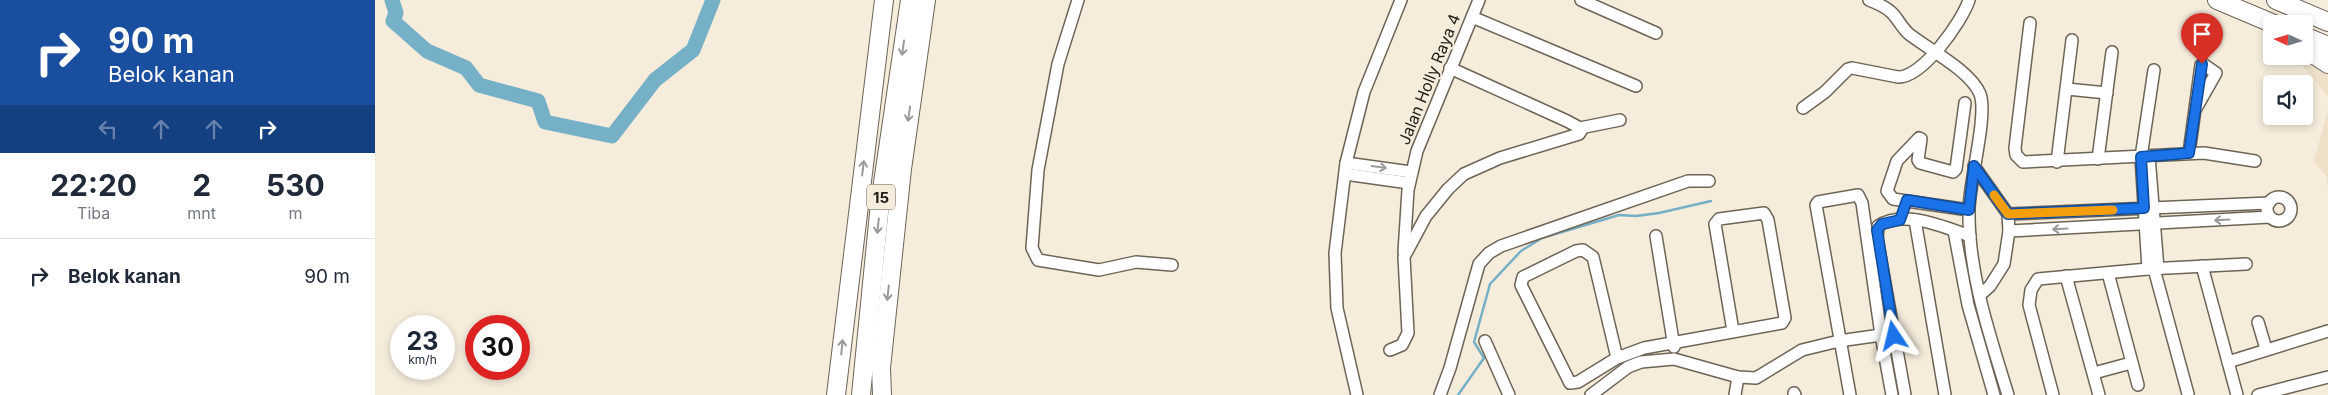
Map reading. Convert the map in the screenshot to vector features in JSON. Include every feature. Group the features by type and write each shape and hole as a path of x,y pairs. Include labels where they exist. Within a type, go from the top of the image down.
{"highway":[{"name":"15","path":"836,395 884,0"},
{"name":"15","path":"861,395 881,204 910,0"},
{"path":"882,395 881,368 902,169 926,0"},
{"path":"2276,0 2328,22"},
{"path":"2224,3 2263,19"},
{"path":"2224,3 2263,25"},
{"path":"2313,40 2328,46"},
{"path":"2313,54 2328,64"}],"street":[{"path":"1078,0 1069,23 1056,74 1038,170 1032,248 1038,260 1099,270 1136,262 1173,266"},
{"path":"1357,395 1337,308 1335,253 1346,169 1364,92 1401,0"},
{"name":"Jalan Holly Raya 4","path":"1390,350 1402,345 1408,333 1404,257 1410,178 1424,129 1479,0"},
{"path":"1581,0 1656,33"},
{"path":"1869,0 1892,13 1907,33 1937,51 1975,85 1980,93 1983,110 1969,210 1970,236 1980,296 2008,395"},
{"path":"1803,108 1825,92 1848,69 1852,68 1906,77 1912,74 1937,51 1959,21 1969,0"},
{"path":"1473,17 1636,86"},
{"path":"2030,23 2015,154 2023,162 2098,160 2189,153 2209,153 2255,161"},
{"path":"2057,162 2072,40"},
{"path":"2098,160 2112,52"},
{"path":"1451,68 1580,128 1620,120"},
{"path":"2154,70 2145,157 2153,269 2188,394"},
{"path":"2067,88 2107,93"},
{"path":"1897,161 1918,160 1925,166 1953,172 1956,170 1965,103"},
{"path":"2189,153 2195,110"},
{"path":"1404,257 1426,216 1448,188 1464,174 1500,158 1579,134 1580,128"},
{"path":"1918,160 1921,139 1919,138 1897,161 1887,191 1893,199 1969,210"},
{"path":"1974,166 2008,214 2009,231 2004,264 1980,296"},
{"path":"1346,169 1410,178"},
{"path":"1440,395 1450,368 1479,264 1489,253 1501,246 1590,213 1688,181 1709,181"},
{"path":"1850,395 1816,205 1818,202 1856,196 1859,196 1862,203 1881,335 1892,395"},
{"path":"2281,197 2289,202 2291,209 2289,216 2277,221 2271,217 2267,208 2274,198 2281,197"},
{"path":"1900,220 1907,200"},
{"path":"2008,214 2269,203"},
{"path":"1617,358 1593,257 1583,250 1576,251 1523,277 1521,285 1570,383 1577,382 1617,358 1644,348 1783,322 1785,318 1768,220 1766,215 1762,213 1719,219 1715,224 1733,331"},
{"path":"2009,231 2271,217"},
{"path":"1905,395 1877,230 1882,224 1900,220 1915,220 1970,236"},
{"path":"1915,220 1945,395"},
{"path":"1955,231 1968,305 1993,395"},
{"path":"1656,236 1674,342 1674,359"},
{"path":"2053,395 2029,305 2031,290 2038,279 2153,269 2246,264"},
{"path":"2201,266 2237,395"},
{"path":"2108,273 2138,385"},
{"path":"2066,276 2099,395"},
{"path":"2258,322 2266,349"},
{"path":"2228,362 2328,331"},
{"path":"1591,395 1628,367 1641,362 1674,359 1738,377 1756,378 1802,350 1839,341 1881,335"},
{"path":"1485,341 1509,395"},
{"path":"2094,374 2131,363"},
{"path":"1735,395 1738,377"},
{"path":"2258,395 2328,377"}],"shaded area":[{"path":"2328,54 2328,96 2313,78 2313,75 2310,75 2302,65 2313,65 2313,55"},
{"path":"2328,110 2328,188 2326,176 2314,161"}],"waterway":[{"path":"392,0 396,13 393,21 427,51 466,68 479,85 538,101 545,122 612,136 655,80 693,50 713,0"},
{"path":"1458,395 1484,358 1474,342 1490,284 1521,251 1542,238 1619,215 1636,216 1659,213 1711,201"}],"slow traffic":[{"path":"1994,195 2008,214 2014,215 2113,210"}],"route":[{"path":"1894,336 1877,230 1878,226 1882,224 1900,220 1907,200 1969,210 1974,166 2008,214 2144,208 2141,157 2189,153 2202,64"}]}
